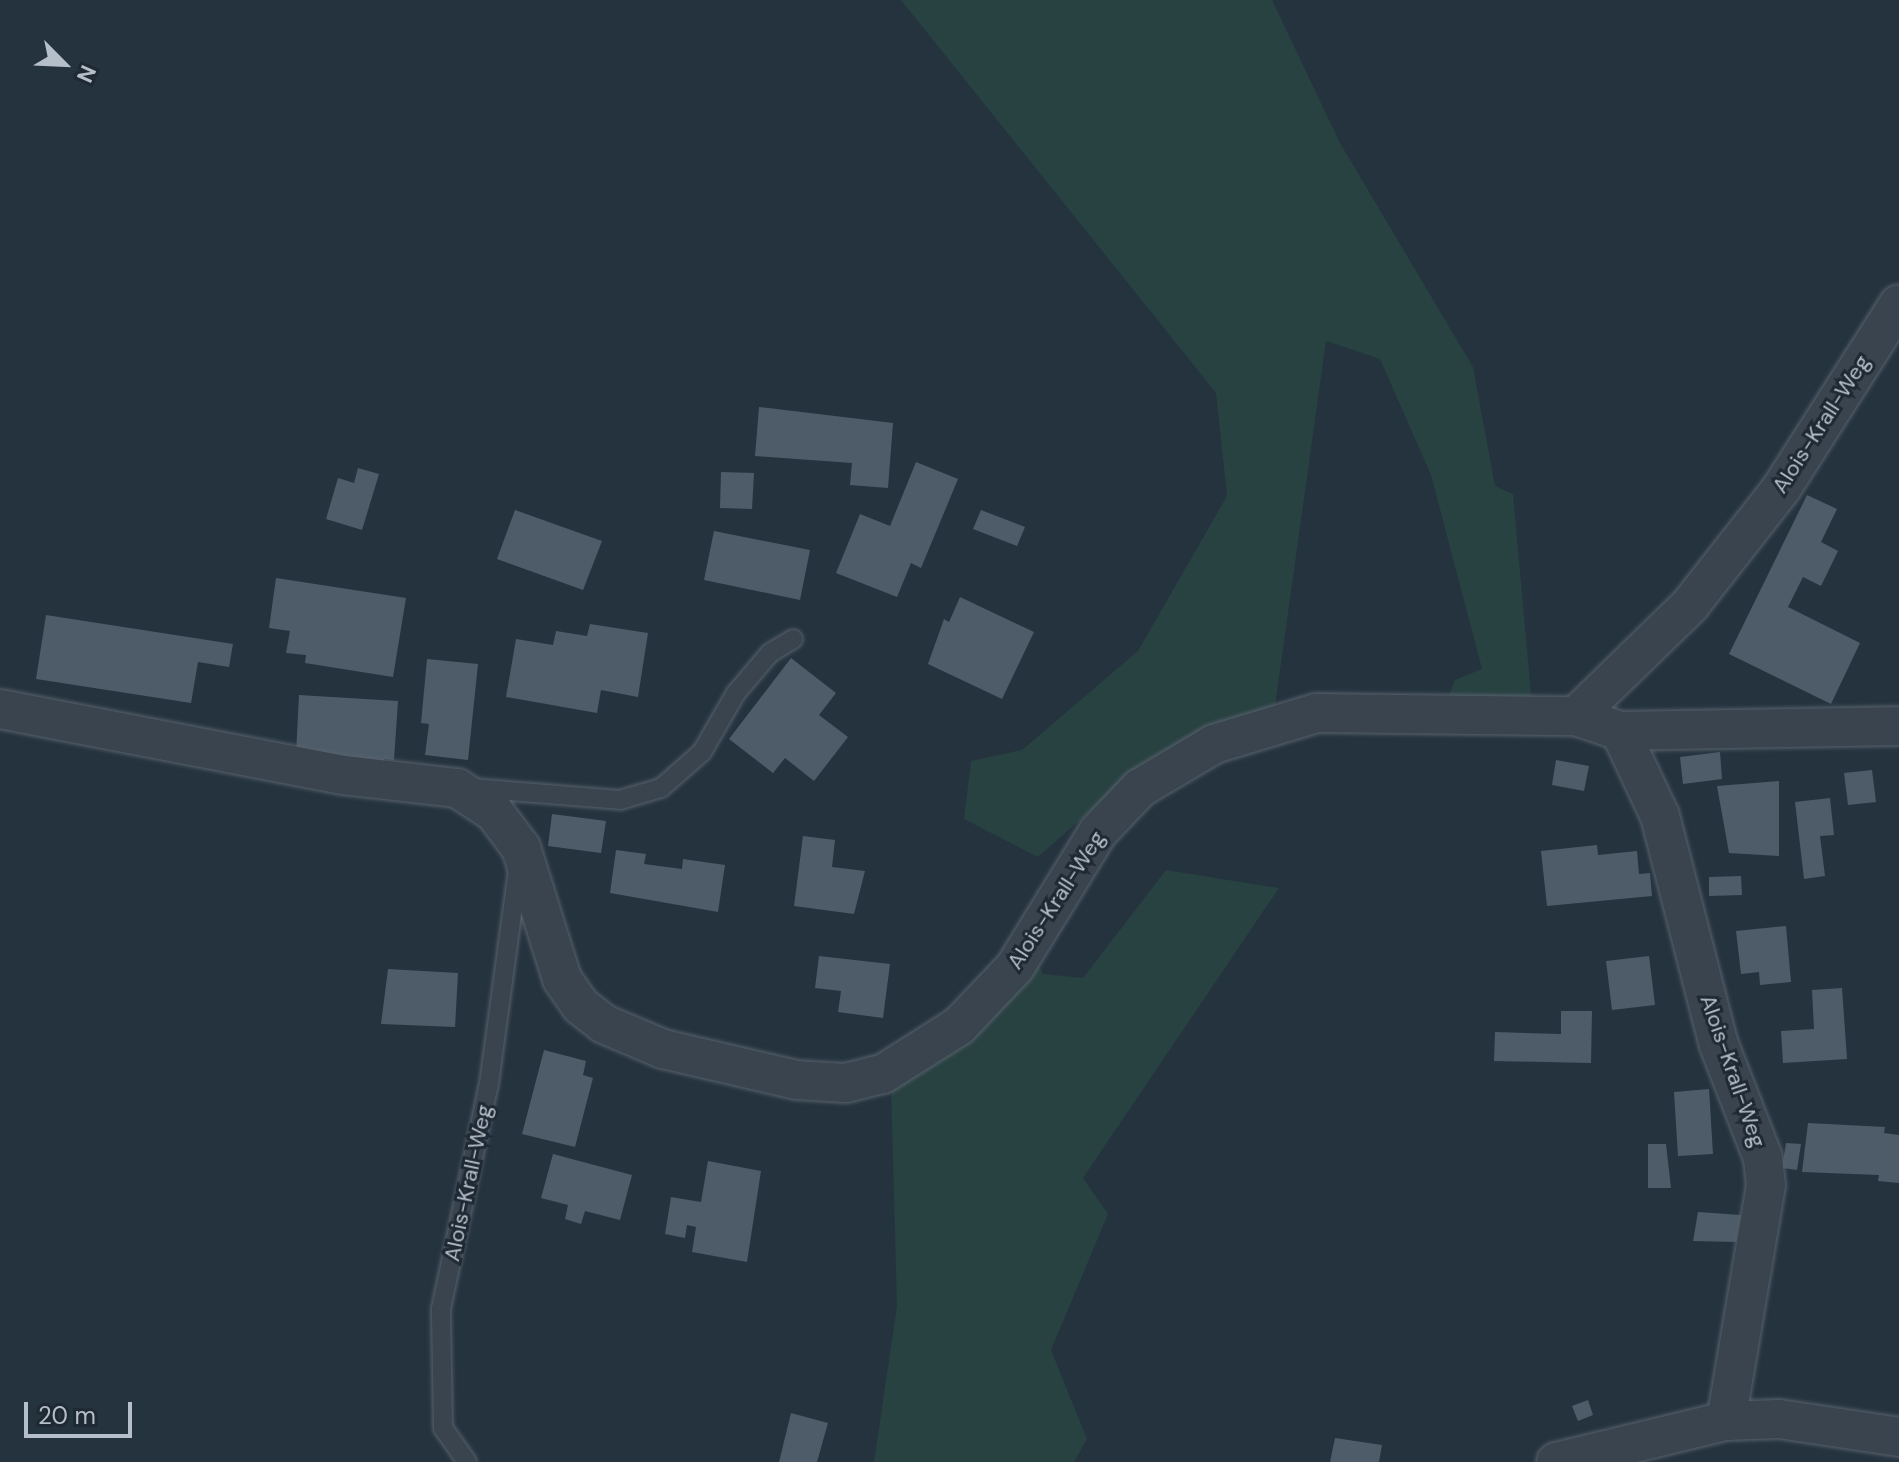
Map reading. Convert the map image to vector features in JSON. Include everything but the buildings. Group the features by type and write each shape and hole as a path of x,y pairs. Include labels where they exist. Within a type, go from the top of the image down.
{"street":[{"name":"Alois-Krall-Weg","path":"1576,716 1690,605 1772,500 1899,304"},
{"name":"Alois-Krall-Weg","path":"0,709 343,775 457,788 494,812 521,848 562,979 581,1006 604,1024 663,1049 796,1080 846,1083 883,1074 959,1026 1015,967 1098,832 1140,788 1214,744 1317,713 1576,716 1620,731 1899,726"},
{"name":"Alois-Krall-Weg","path":"1620,731 1660,816 1719,1045 1763,1158 1766,1185 1726,1421"},
{"path":"1556,1462 1726,1421 1779,1419 1899,1437"}],"lane":[{"name":"Alois-Krall-Weg","path":"457,788 620,800 661,788 702,752 736,693 762,663 793,639"},
{"name":"Alois-Krall-Weg","path":"467,1462 443,1428 441,1309 489,1084 521,848"}],"green space":[{"path":"901,0 1272,0 1340,143 1473,367 1495,486 1513,494 1532,705 1447,699 1455,680 1482,669 1431,475 1380,359 1326,341 1275,706 1128,778 1038,857 964,819 971,761 1022,750 1138,651 1227,496 1216,393"},
{"path":"1166,870 1279,888 1083,1178 1108,1214 1051,1350 1087,1439 1074,1462 874,1462 897,1306 891,1088 1034,956 1043,974 1083,978"}]}
